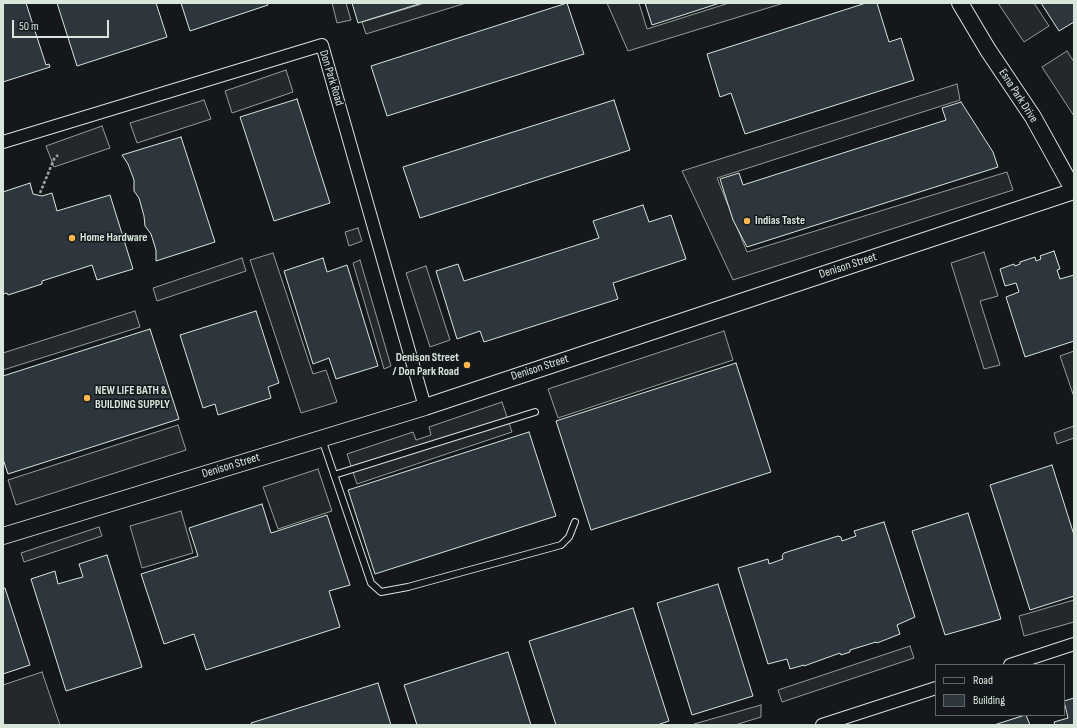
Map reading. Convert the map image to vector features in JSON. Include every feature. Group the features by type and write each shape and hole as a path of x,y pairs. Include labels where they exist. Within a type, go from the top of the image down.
{"street":[{"name":"Esna Park Drive","path":"960,3 1032,117 1074,191"},
{"name":"Don Park Road","path":"3,142 322,45 425,407"},
{"name":"Denison Street","path":"3,536 425,407 1074,191"},
{"path":"1013,664 1074,644"},
{"path":"822,725 935,688"}],"lane":[{"path":"334,475 535,412"},
{"path":"322,439 371,583 381,592 408,587 561,545 569,537 575,522"}],"path":[{"path":"40,194 54,159 58,155"}],"shaded area":[{"path":"332,3 346,3 351,20 337,23"},
{"path":"425,3 466,3 366,34 362,22"},
{"path":"607,3 639,3 647,29 729,3 784,3 628,51"},
{"path":"998,3 1034,3 1049,26 1024,42"},
{"path":"1067,51 1074,62 1074,116 1042,67"},
{"path":"286,70 293,92 232,113 225,91"},
{"path":"957,84 960,100 717,178 747,252 1007,172 1013,190 733,280 682,171"},
{"path":"204,100 211,119 137,143 130,123"},
{"path":"102,126 110,148 54,167 46,146"},
{"path":"358,228 362,241 349,246 345,232"},
{"path":"984,252 998,296 980,301 1000,365 984,369 951,263"},
{"path":"273,253 313,374 326,370 337,402 301,413 250,260"},
{"path":"242,258 246,271 157,301 153,288"},
{"path":"360,260 391,366 384,369 353,263"},
{"path":"426,266 450,340 430,347 406,273"},
{"path":"135,311 140,327 3,370 3,353"},
{"path":"724,331 733,360 558,418 548,389"},
{"path":"1074,351 1074,397 1060,356"},
{"path":"502,402 512,432 357,484 347,454 413,432 416,440 431,435 429,427"},
{"path":"178,425 186,450 16,505 8,480"},
{"path":"1074,426 1074,438 1057,444 1054,433"},
{"path":"318,469 332,511 278,529 263,487"},
{"path":"181,511 193,553 142,568 130,526"},
{"path":"99,527 102,536 24,562 21,553"},
{"path":"1074,600 1074,622 1024,636 1019,616"},
{"path":"910,646 914,658 782,702 778,690"},
{"path":"42,672 60,725 3,725 3,685"},
{"path":"761,705 761,717 735,725 694,725 694,724"}],"building":[{"path":"3,3 26,3 46,65 49,64 50,67 3,82"},
{"path":"57,3 156,3 167,37 77,66"},
{"path":"181,3 267,3 268,5 190,31"},
{"path":"352,3 422,3 358,23"},
{"path":"567,3 584,54 387,116 371,66"},
{"path":"645,3 720,3 652,25"},
{"path":"866,3 877,3 889,42 901,38 914,80 745,134 731,93 720,97 707,54"},
{"path":"1041,3 1074,3 1074,22 1059,31"},
{"path":"297,99 330,203 274,221 240,117"},
{"path":"614,100 630,150 420,218 403,167"},
{"path":"961,102 993,152 998,167 747,247 733,220 720,179 739,173 743,185 946,120 942,108"},
{"path":"181,137 215,242 156,261 156,250 151,234 145,226 139,198 134,191 134,180 128,164 122,155"},
{"path":"30,183 33,194 42,196 52,193 57,211 110,195 133,269 97,280 92,265 42,281 42,284 8,295 7,293 3,294 3,192"},
{"path":"643,205 649,222 671,215 686,259 613,283 618,299 484,342 480,331 457,339 436,271 458,264 464,281 599,238 593,221"},
{"path":"1054,251 1060,269 1057,270 1060,279 1074,275 1074,341 1025,357 1006,297 1019,292 1016,283 1005,286 1000,269 1014,264 1015,266 1020,264 1020,262 1035,257 1036,261 1041,259 1040,256"},
{"path":"323,258 327,272 347,265 378,366 336,379 329,358 313,364 284,271"},
{"path":"256,311 279,383 268,387 271,398 218,415 215,404 203,408 180,335"},
{"name":"NEW LIFE BATH & BUILDING SUPPLY","path":"150,329 179,419 8,474 3,459 3,376"},
{"path":"736,363 771,472 591,530 556,421"},
{"path":"529,432 556,516 375,574 348,490"},
{"path":"1052,465 1074,535 1074,596 1030,610 990,485"},
{"path":"262,504 271,533 327,515 350,585 329,591 340,627 206,670 194,634 164,644 141,574 198,556 189,528"},
{"path":"968,513 1001,619 945,635 912,531"},
{"path":"884,522 915,617 897,625 900,634 877,643 876,642 850,650 850,652 841,655 840,653 804,666 790,669 787,659 768,664 738,568 768,559 769,564 783,559 782,556 784,553 838,536 841,537 842,541 856,536 854,531"},
{"path":"107,555 142,667 66,691 31,579 55,571 58,584 83,577 79,564"},
{"path":"718,584 753,696 692,715 657,603"},
{"path":"3,588 5,588 30,665 3,674"},
{"path":"633,608 669,721 657,725 556,725 529,641"},
{"path":"508,652 531,725 417,725 404,685"},
{"path":"378,683 391,725 252,725 251,723"},
{"path":"1074,698 1074,725 1055,725 1054,722 1068,718 1065,701"},
{"path":"1022,716 1026,716 1030,725 994,725"}],"place":[{"name":"Indias Taste","path":"747,221"},
{"name":"Home Hardware","path":"72,238"},
{"name":"Denison Street / Don Park Road","path":"467,365"},
{"name":"NEW LIFE BATH & BUILDING SUPPLY","path":"87,398"}]}
